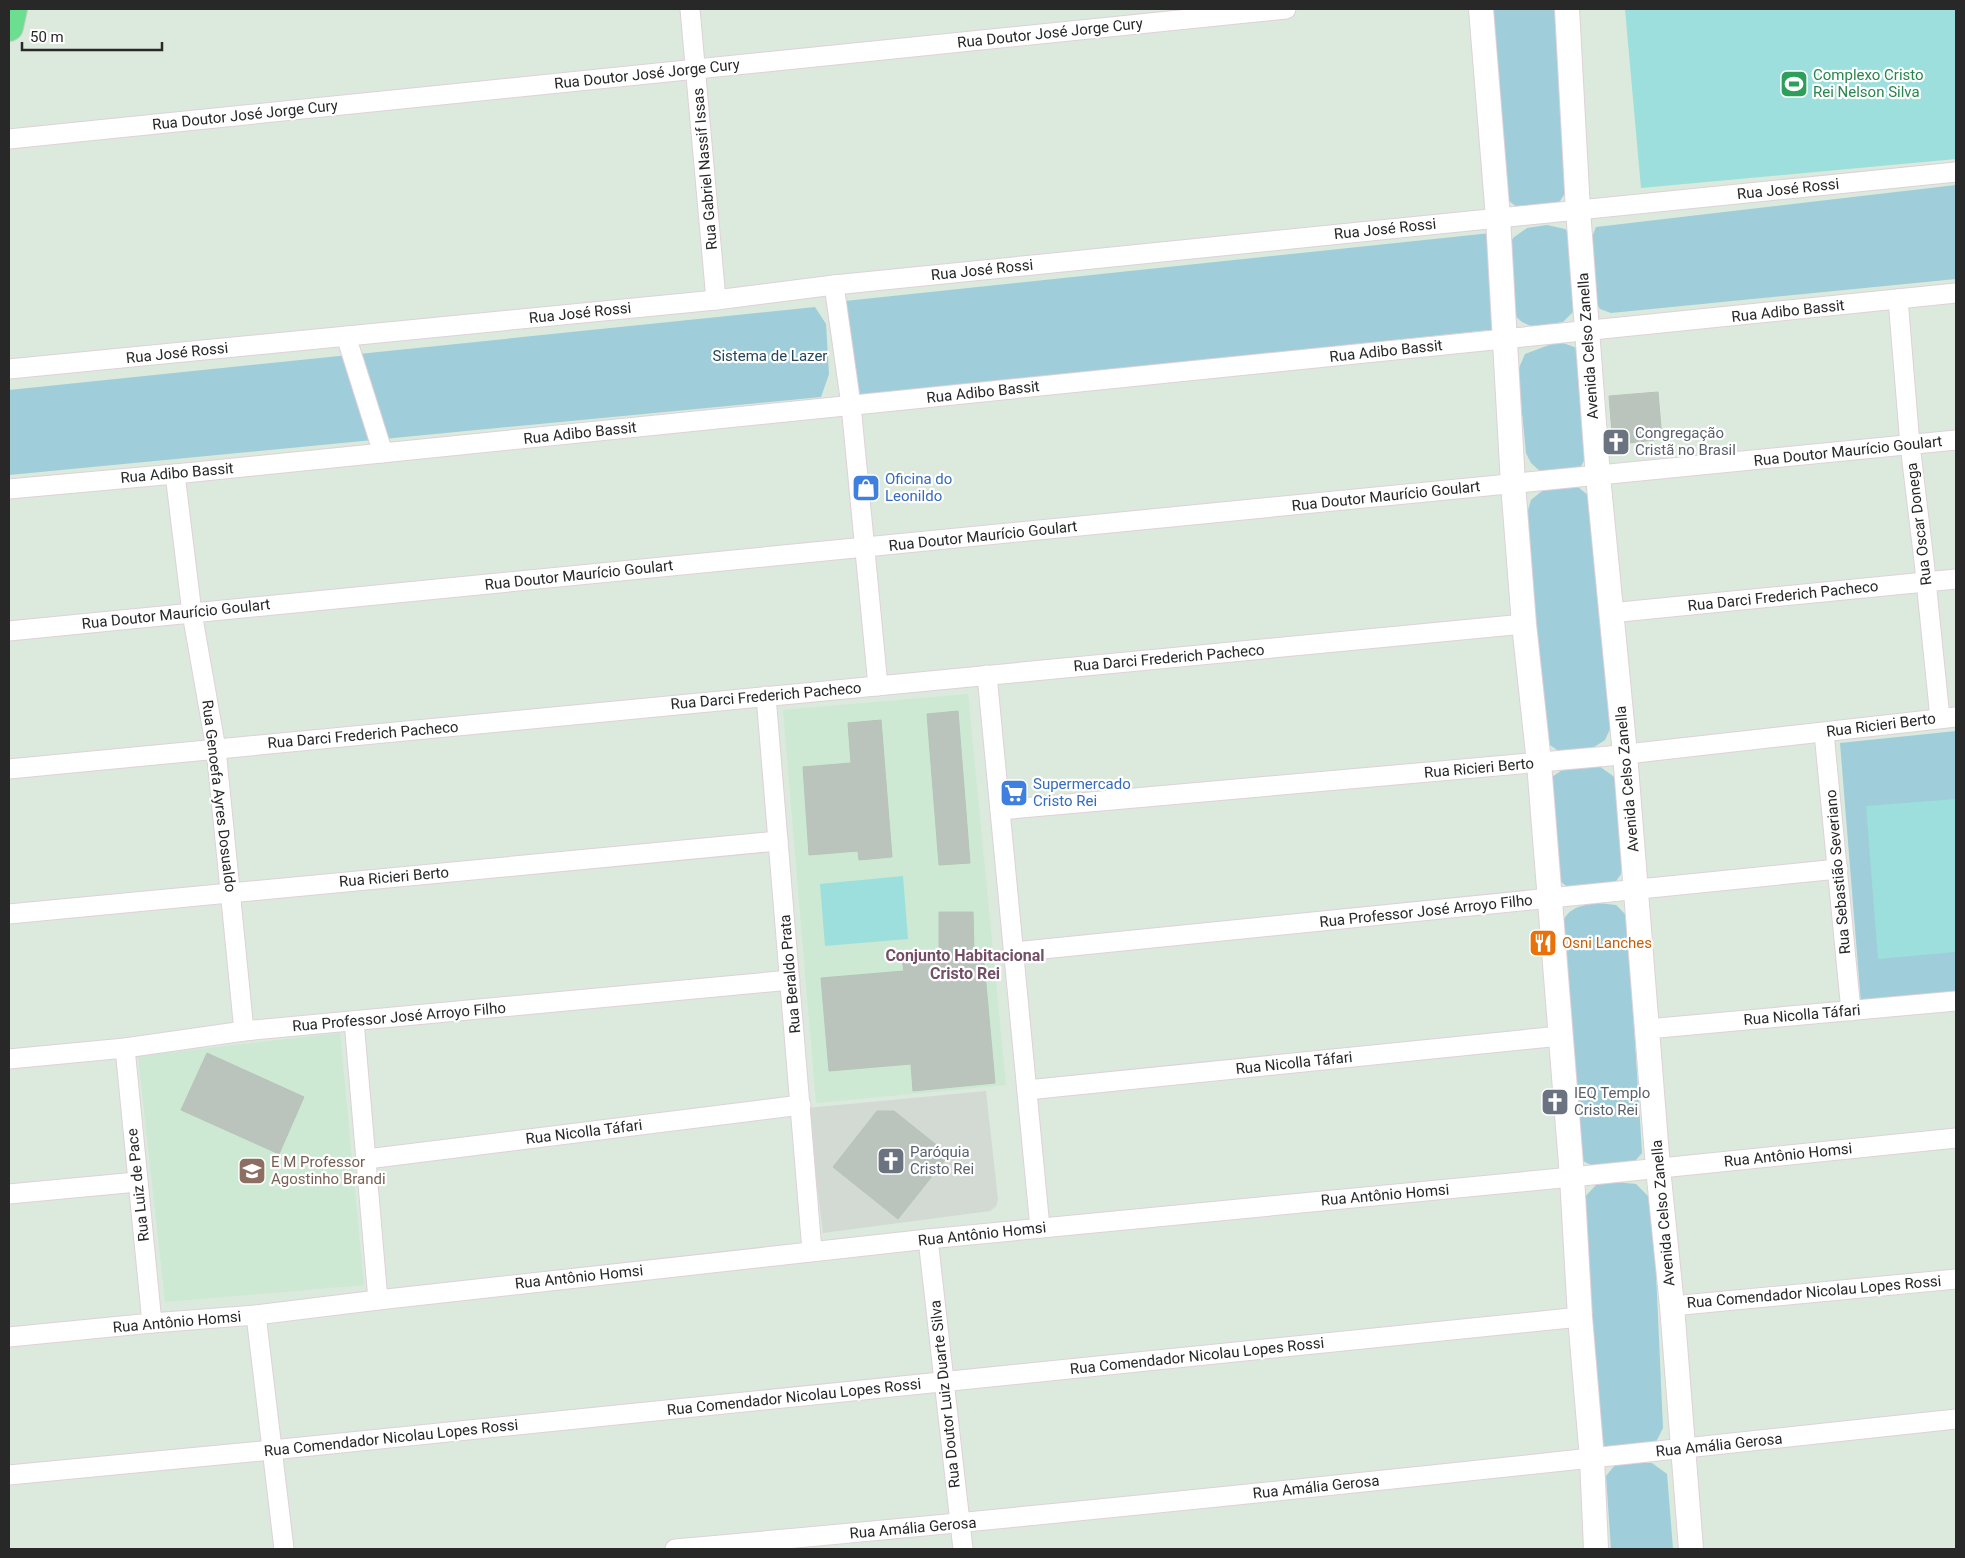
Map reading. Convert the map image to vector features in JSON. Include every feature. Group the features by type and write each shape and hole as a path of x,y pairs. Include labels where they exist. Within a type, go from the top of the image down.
{"main road":[{"path":"9,27 12,9"}],"street":[{"name":"Rua Gabriel Nassif Issas","path":"690,9 716,300"},
{"name":"Rua Doutor José Jorge Cury","path":"9,139 1286,9"},
{"path":"1481,9 1498,218 1513,484 1524,624 1539,763 1572,1177 1580,1317 1592,1459 1596,1549"},
{"name":"Avenida Celso Zanella","path":"1567,9 1578,210 1598,476 1610,613 1626,754 1658,1168 1672,1306 1691,1549"},
{"name":"Rua José Rossi","path":"9,369 716,300 834,285 1956,172"},
{"path":"834,285 851,405 863,547 878,686"},
{"name":"Rua Adibo Bassit","path":"9,488 176,474 1956,293"},
{"name":"Rua Oscar Donega","path":"1898,299 1910,445 1926,581 1948,718"},
{"path":"346,336 384,452"},
{"name":"Rua Doutor Maurício Goulart","path":"9,631 1956,440"},
{"name":"Rua Genoefa Ayres Dosualdo","path":"176,474 192,613 216,749 244,1031"},
{"name":"Rua Darci Frederich Pacheco","path":"1610,613 1956,579"},
{"name":"Rua Darci Frederich Pacheco","path":"9,769 1524,624"},
{"path":"987,675 1040,1228"},
{"name":"Rua Beraldo Prata","path":"766,696 812,1251"},
{"name":"Rua Ricieri Berto","path":"1000,810 1539,763 1948,718"},
{"name":"Rua Sebastião Severiano","path":"1824,732 1851,1011"},
{"name":"Rua Ricieri Berto","path":"9,914 778,841"},
{"name":"Rua Professor José Arroyo Filho","path":"1014,952 1838,869"},
{"name":"Rua Professor José Arroyo Filho","path":"9,1059 125,1048 244,1031 790,980"},
{"name":"Rua Nicolla Táfari","path":"1647,1029 1956,1001"},
{"path":"354,1021 378,1300"},
{"name":"Rua Nicolla Táfari","path":"1027,1090 1560,1036"},
{"name":"Rua Luiz de Pace","path":"125,1048 152,1323"},
{"name":"Rua Nicolla Táfari","path":"367,1159 801,1105"},
{"name":"Rua Antônio Homsi","path":"9,1337 256,1315 928,1239 1956,1138"},
{"path":"9,1194 137,1182"},
{"name":"Rua Doutor Luiz Duarte Silva","path":"928,1239 963,1549"},
{"name":"Rua Comendador Nicolau Lopes Rossi","path":"1672,1306 1956,1279"},
{"path":"256,1315 284,1549"},
{"name":"Rua Comendador Nicolau Lopes Rossi","path":"9,1475 1580,1317"},
{"name":"Rua Amália Gerosa","path":"675,1549 960,1524 1592,1459 1956,1419"}],"shaded area":[{"name":"Complexo Cristo Rei Nelson Silva","path":"1625,9 1956,9 1956,159 1641,188"},
{"path":"968,694 1006,1085 816,1103 783,710"},
{"path":"1956,799 1956,952 1878,959 1866,806"},
{"path":"903,876 908,939 825,946 820,884"},
{"name":"E M Professor Agostinho Brandi","path":"340,1033 364,1285 165,1302 138,1056"},
{"path":"986,1091 998,1200 996,1206 990,1211 823,1233 807,1108","holes":["877,1111 894,1111 948,1155 898,1219 833,1167"]}],"green space":[{"path":"1494,9 1558,9 1571,184 1558,204 1518,208 1504,197 1489,15"},
{"path":"1956,185 1956,279 1611,313 1600,309 1593,298 1590,242 1596,227"},
{"path":"1547,225 1565,229 1574,238 1575,310 1563,322 1533,327 1522,322 1513,314 1506,255 1513,238 1527,228"},
{"name":"Sistema de Lazer","path":"1491,233 1499,329 859,396 845,301"},
{"name":"Sistema de Lazer","path":"815,307 826,324 829,374 821,397 9,475 9,390"},
{"path":"1563,343 1577,348 1590,450 1580,468 1541,472 1531,463 1526,453 1518,370 1525,354 1552,344"},
{"path":"1547,487 1578,487 1595,501 1611,727 1605,740 1591,749 1557,750 1543,740 1526,517 1531,500"},
{"path":"1956,731 1956,992 1861,1003 1840,743"},
{"path":"1595,763 1617,779 1623,862 1621,874 1614,884 1570,889 1555,877 1552,777 1571,764"},
{"path":"1598,903 1616,905 1627,916 1642,1153 1635,1161 1591,1165 1581,1160 1558,930 1565,917 1574,909"},
{"path":"1615,1182 1636,1184 1648,1196 1655,1250 1663,1428 1655,1444 1619,1451 1600,1444 1582,1200 1596,1185"},
{"path":"1639,1462 1652,1463 1667,1474 1673,1549 1611,1549 1606,1476 1615,1465"}],"building":[{"name":"Congregação Cristã no Brasil","path":"1658,392 1662,439 1613,445 1609,396"},
{"path":"958,711 970,863 939,865 927,714"},
{"path":"881,720 892,857 859,860 858,851 809,855 803,767 851,763 848,723"},
{"path":"939,912 973,912 974,952 983,951 995,1083 913,1091 911,1064 829,1071 821,978 904,971 902,959 939,955"},
{"path":"207,1053 304,1097 279,1154 181,1110"},
{"name":"Paróquia Cristo Rei","path":"877,1111 894,1111 949,1155 898,1219 833,1167"}],"place":[{"name":"Complexo Cristo Rei Nelson Silva","path":"1794,84"},
{"name":"Congregação Cristã no Brasil","path":"1616,442"},
{"name":"Oficina do Leonildo","path":"866,488"},
{"name":"Supermercado Cristo Rei","path":"1014,793"},
{"name":"Osni Lanches","path":"1543,943"},
{"name":"IEQ Templo Cristo Rei","path":"1555,1102"},
{"name":"Paróquia Cristo Rei","path":"891,1161"},
{"name":"E M Professor Agostinho Brandi","path":"252,1171"}],"district":[{"name":"Conjunto Habitacional Cristo Rei","path":"965,964"}]}
